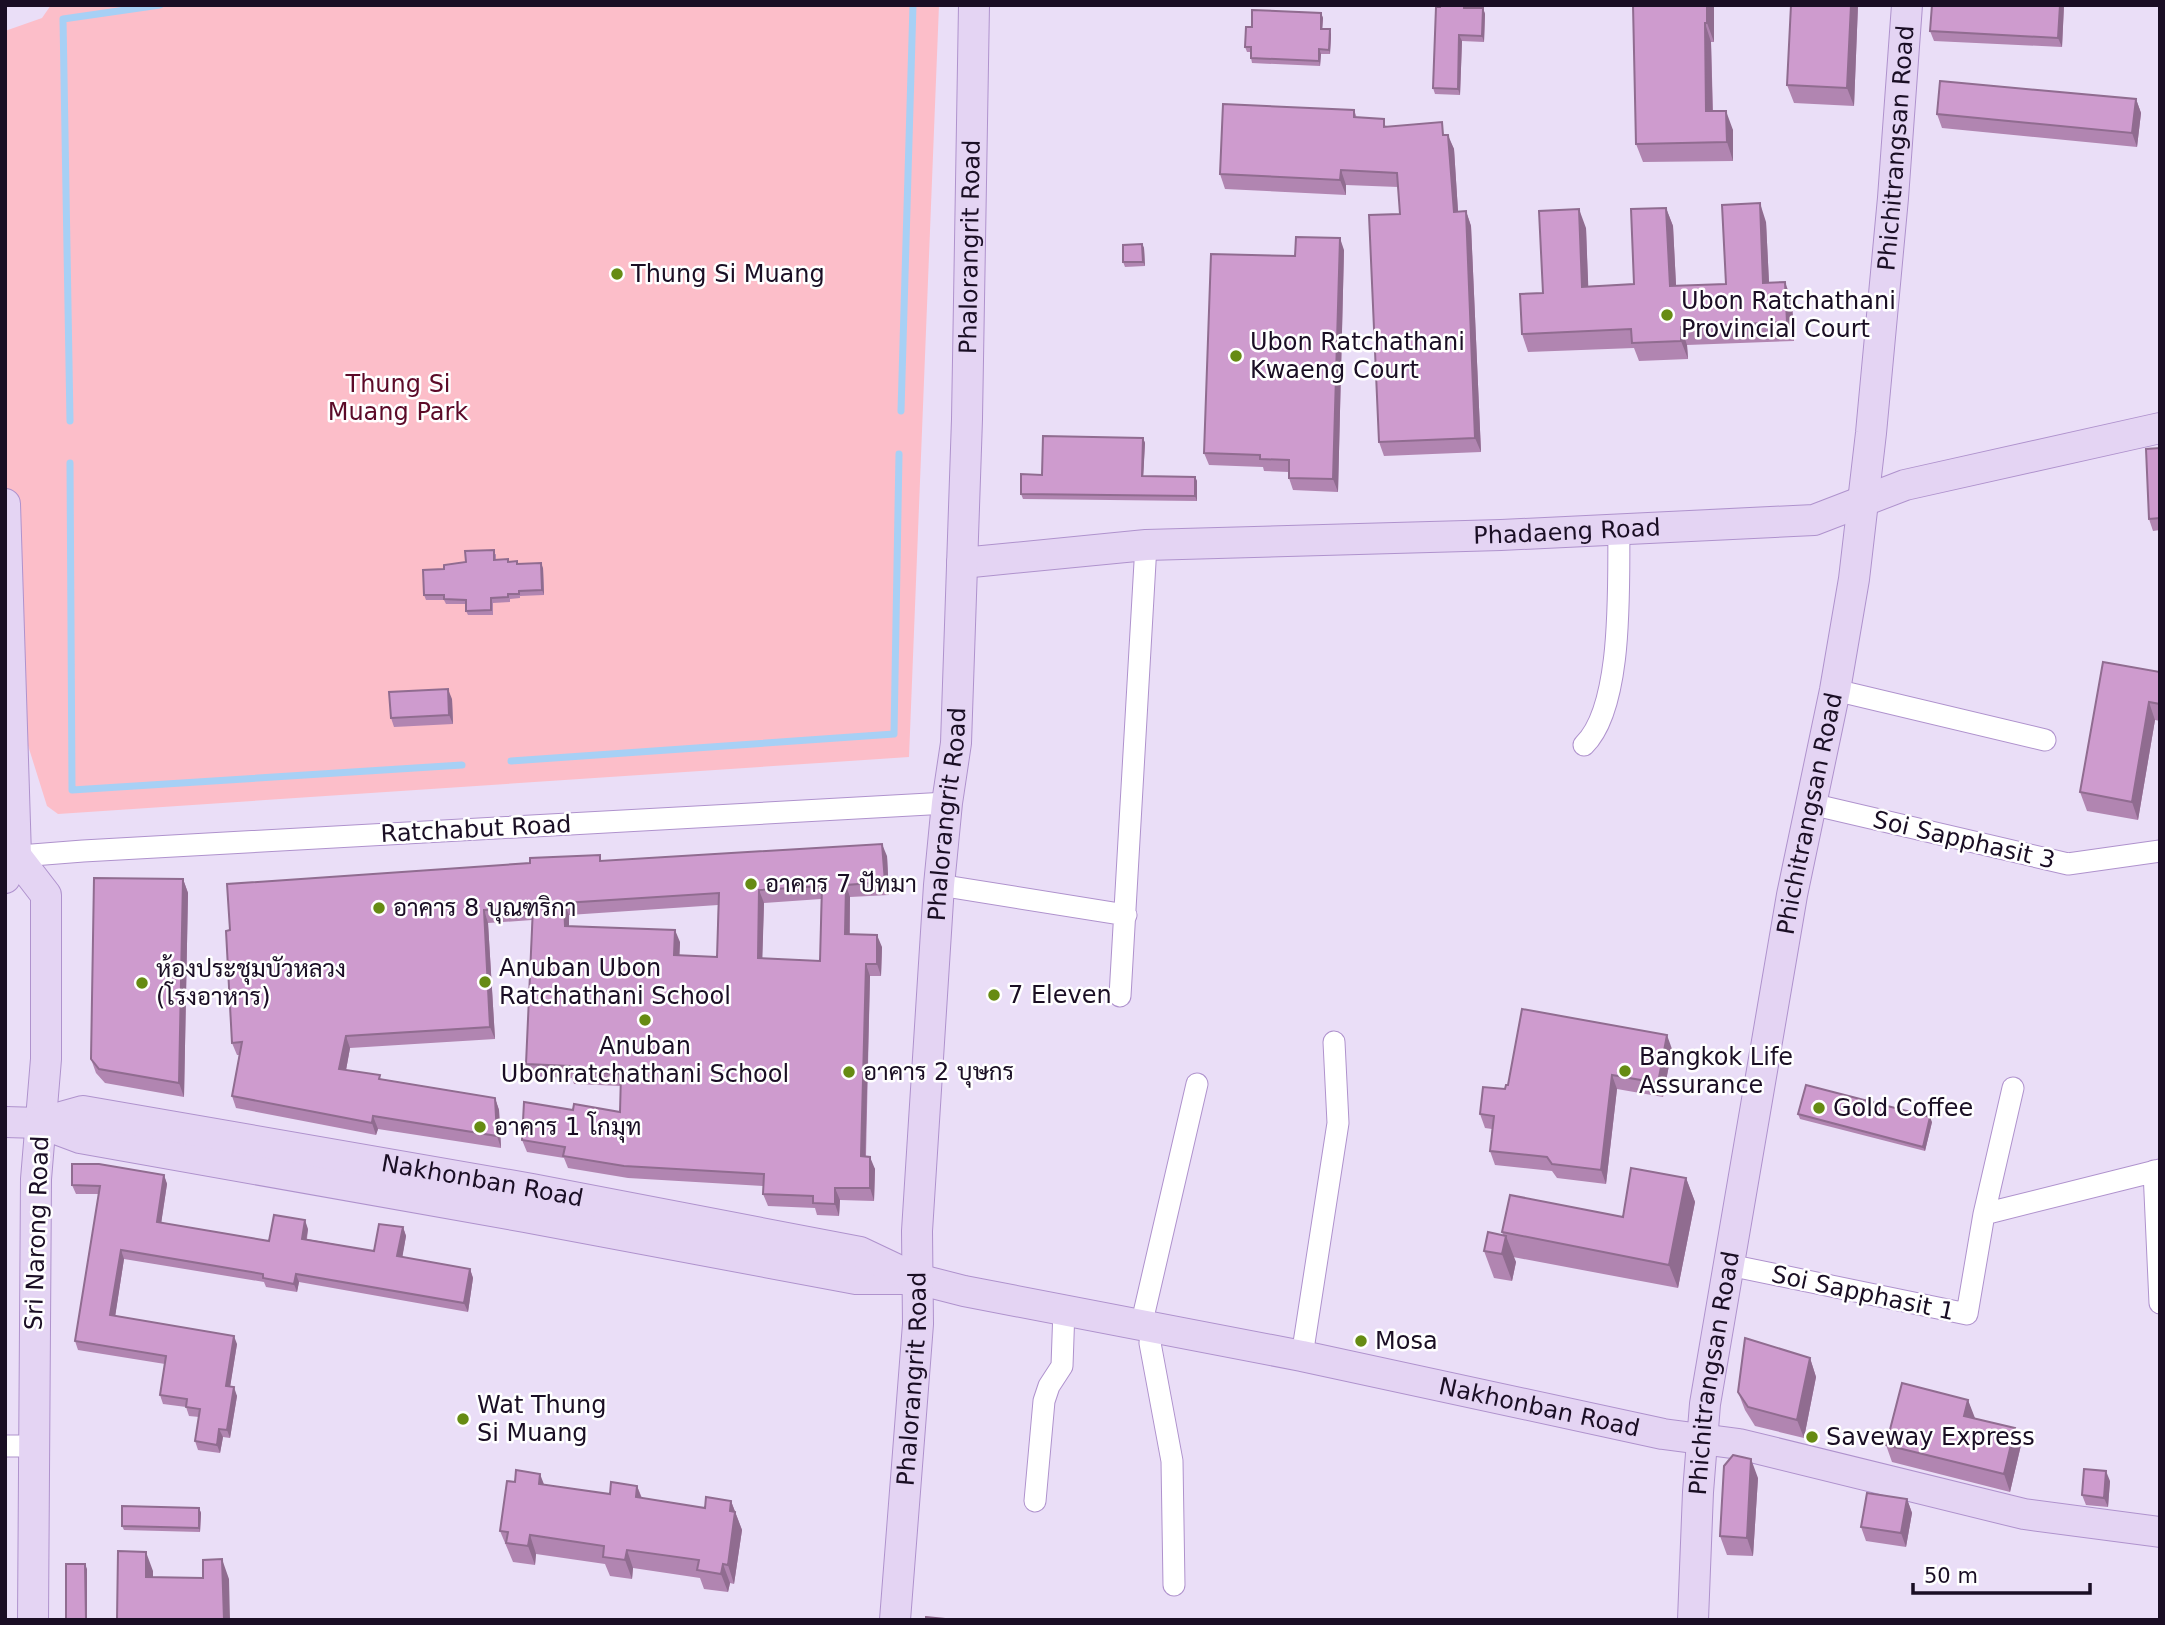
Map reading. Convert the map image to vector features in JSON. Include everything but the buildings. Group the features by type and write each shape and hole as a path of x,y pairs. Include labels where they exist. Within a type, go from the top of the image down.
{"street":[{"name":"Phalorangrit Road","path":"895,1620 918,1324 917,1231 939,886 956,743 967,406 974,5"},
{"name":"Phichitrangsan Road","path":"1693,1620 1701,1439 1707,1391 1790,909 1835,690 1854,579 1893,198 1907,5"},
{"name":"Phadaeng Road","path":"962,563 1146,545 1487,535 1814,520 1905,485 2160,428"},
{"path":"5,504 9,864"},
{"path":"1584,745 1593,737 1598,724 1615,659 1619,528"},
{"path":"1120,996 1146,545"},
{"path":"1835,690 2045,740"},
{"name":"Ratchabut Road","path":"9,864 83,850 947,803"},
{"name":"Soi Sapphasit 3","path":"1811,804 2068,864 2160,851"},
{"name":"Sri Narong Road","path":"9,864 46,895 46,1059 19,1446 33,1620"},
{"path":"939,886 1126,915"},
{"path":"1302,1356 1338,1123 1334,1042"},
{"path":"1174,1586 1172,1461 1146,1327 1198,1084"},
{"path":"2013,1088 1984,1214 2157,1170 2160,1303"},
{"name":"Nakhonban Road","path":"5,1122 40,1123 80,1138 528,1203 856,1279 917,1279 964,1291 1302,1356 1663,1434 1739,1444 2024,1514 2160,1532"},
{"name":"Soi Sapphasit 1","path":"1729,1265 1967,1314 1984,1214"},
{"path":"1035,1502 1044,1401 1049,1386 1062,1366 1064,1309"}],"green space":[{"name":"Thung Si Muang Park","path":"51,5 939,5 909,757 58,814 47,806 5,672 5,31 42,18"}],"waterway":[{"path":"70,421 63,19 160,5"},
{"path":"901,411 913,5"},
{"path":"511,761 894,734 899,454"},
{"path":"70,463 72,790 462,765"}],"place":[{"name":"Thung Si Muang","path":"617,274"},
{"name":"Ubon Ratchathani Provincial Court","path":"1667,315"},
{"name":"Ubon Ratchathani Kwaeng Court","path":"1236,356"},
{"name":"อาคาร 7 ปัทมา","path":"751,884"},
{"name":"อาคาร 8 บุณฑริกา","path":"379,908"},
{"name":"Anuban Ubon Ratchathani School","path":"485,982"},
{"name":"ห้องประชุมบัวหลวง (โรงอาหาร)","path":"142,983"},
{"name":"7 Eleven","path":"994,995"},
{"name":"Anuban Ubonratchathani School","path":"645,1020"},
{"name":"Bangkok Life Assurance","path":"1625,1071"},
{"name":"อาคาร 2 บุษกร","path":"849,1072"},
{"name":"Gold Coffee","path":"1819,1108"},
{"name":"อาคาร 1 โกมุท","path":"480,1127"},
{"name":"Mosa","path":"1361,1341"},
{"name":"Wat Thung Si Muang","path":"463,1419"},
{"name":"Saveway Express","path":"1812,1437"}]}
